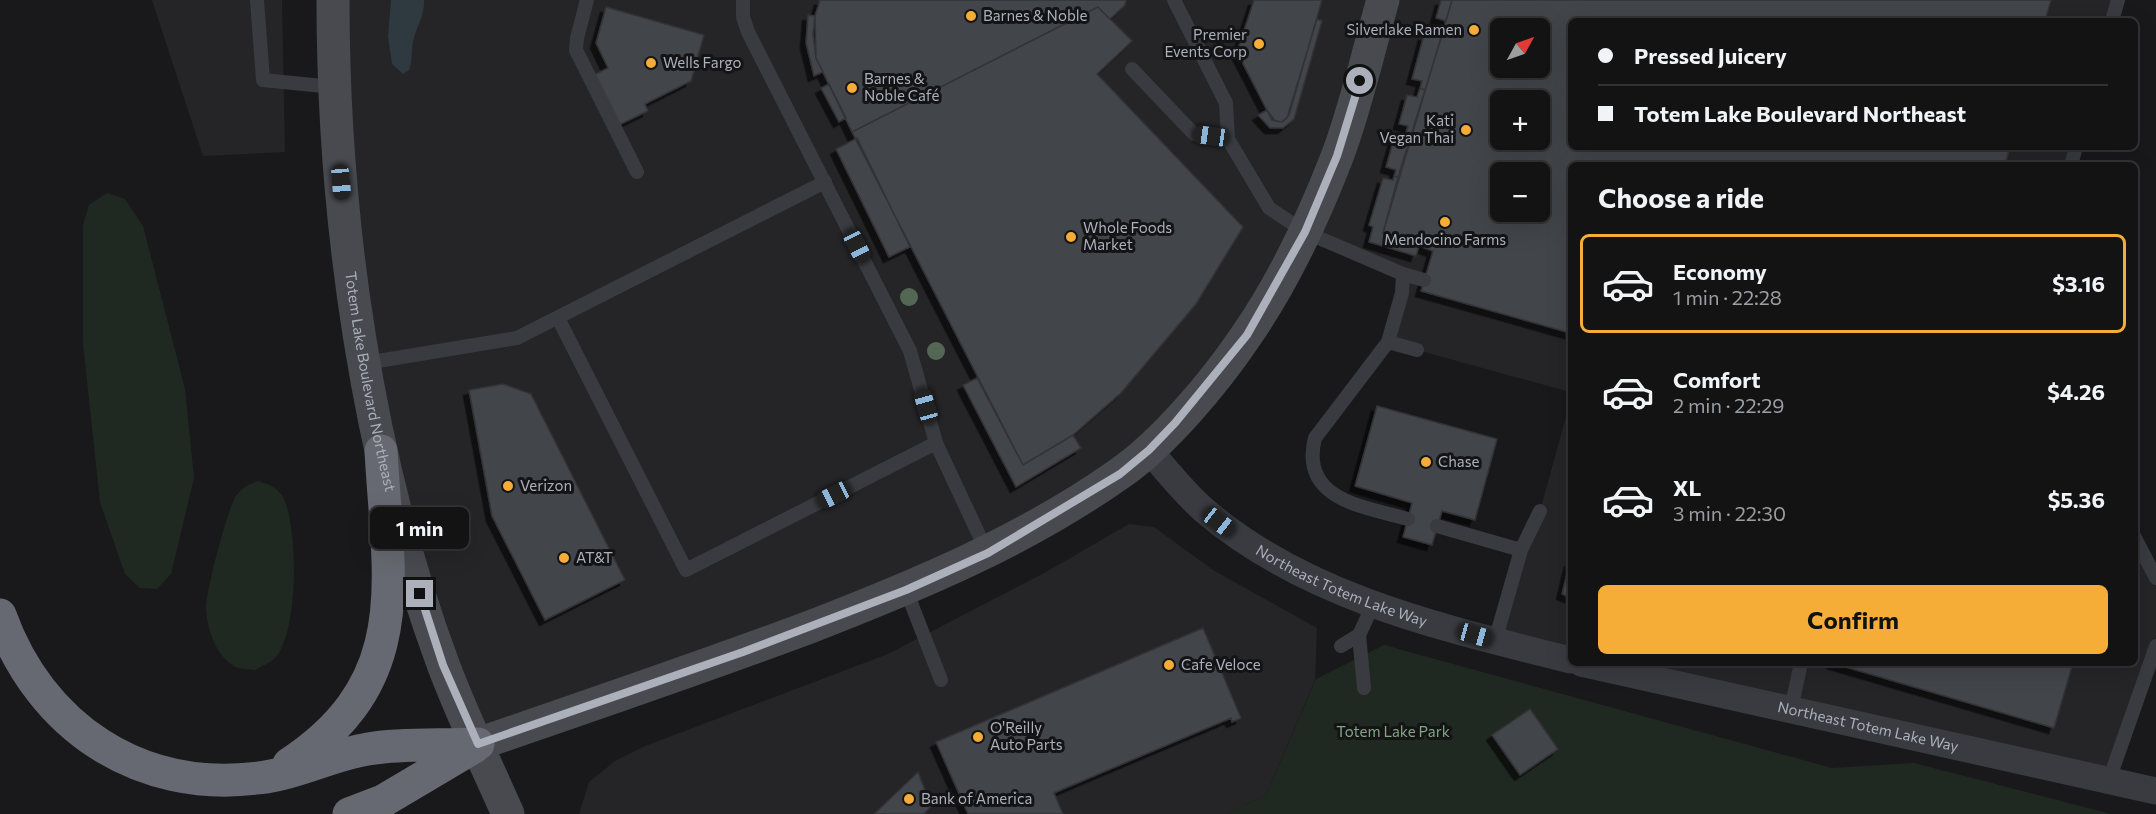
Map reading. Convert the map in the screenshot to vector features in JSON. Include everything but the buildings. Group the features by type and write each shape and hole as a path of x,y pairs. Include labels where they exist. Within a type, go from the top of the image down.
{"highway":[{"path":"260,778 290,764 331,732 351,708 377,659 385,635 389,605 381,451"},
{"path":"0,615 9,641 25,671 47,701 95,742 128,760 177,776 215,781 260,778 369,749 478,744"},
{"path":"349,814 382,801 478,744"}],"street":[{"name":"Totem Lake Boulevard Northeast","path":"333,0 333,87 346,241 381,451 398,520 443,665 508,814"},
{"path":"478,744 743,652 906,590 988,553 1120,474 1149,450 1224,366 1247,335 1305,232 1337,156 1383,0"},
{"name":"Northeast Totem Lake Way","path":"1149,450 1204,510 1234,534 1307,576 1373,605 1495,641 1568,659"},
{"name":"Northeast Totem Lake Way","path":"1595,666 2156,791"}],"lane":[{"path":"257,0 263,80 333,87"},
{"path":"587,0 576,50 637,172"},
{"path":"743,0 743,17 748,32 910,351 936,443 988,553"},
{"path":"1174,0 1226,104 1228,139 1269,208 1305,232 1403,274 1424,280"},
{"path":"2113,18 2118,0"},
{"path":"1132,69 1194,134 1228,139"},
{"path":"366,363 517,338 825,182"},
{"path":"1403,274 1402,293 1388,342 1315,438 1311,451 1313,461 1327,491 1341,500 1408,519"},
{"path":"558,318 686,570 936,443"},
{"path":"1388,342 1417,350"},
{"path":"1495,641 1521,550 1540,511"},
{"path":"1437,526 1521,550"},
{"path":"2138,544 2156,578"},
{"path":"906,590 941,680"},
{"path":"1364,688 1359,635 1373,605"},
{"path":"1341,646 1359,635"},
{"path":"2109,780 2156,646"},
{"path":"1791,709 1799,666"}],"shaded area":[{"path":"152,0 282,0 285,152 203,156"},
{"path":"333,0 2118,0 2113,18 1568,18 1568,150 2075,150 2072,162 1568,162 1568,391 1388,342 1403,274 1305,232 1224,366 1049,519 478,744 398,520"},
{"path":"391,0 424,0 423,11 413,42 409,70 403,74 392,64 388,37"},
{"path":"1568,409 1568,659 1495,641 1540,511"},
{"path":"1129,524 1154,527 1213,570 1317,628 1315,680 1266,795 1225,814 579,814 589,782 615,761 645,746 888,654 1046,572"},
{"path":"2138,542 2156,578 2156,646 2109,780 1595,666 2138,666"}],"green space":[{"path":"107,193 125,199 143,226 185,389 194,478 171,574 157,589 140,588 125,574 100,502 83,343 83,225 89,205"},
{"path":"258,481 276,489 284,499 292,534 294,580 292,604 283,645 275,658 255,670 234,666 221,654 210,632 206,608 213,569 232,504 243,489"},
{"name":"Totem Lake Park","path":"1384,645 1832,768 1914,763 2111,814 1225,814 1266,795 1316,679"}],"place":[{"name":"Barnes & Noble","path":"971,16"},
{"name":"Silverlake Ramen","path":"1474,30"},
{"name":"Premier Events Corp","path":"1259,44"},
{"name":"Wells Fargo","path":"651,63"},
{"name":"Barnes & Noble Café","path":"852,88"},
{"name":"Kati Vegan Thai","path":"1466,130"},
{"name":"Mendocino Farms","path":"1445,222"},
{"name":"Whole Foods Market","path":"1071,237"},
{"name":"Chase","path":"1426,462"},
{"name":"Verizon","path":"508,486"},
{"name":"AT&T","path":"564,558"},
{"name":"Cafe Veloce","path":"1169,665"},
{"name":"O'Reilly Auto Parts","path":"978,737"},
{"name":"Bank of America","path":"909,799"}],"route":[{"path":"420,594 443,665 478,744 743,652 906,590 988,553 1120,474 1149,450 1175,423 1224,366 1247,335 1305,232 1337,156 1360,81"}]}
